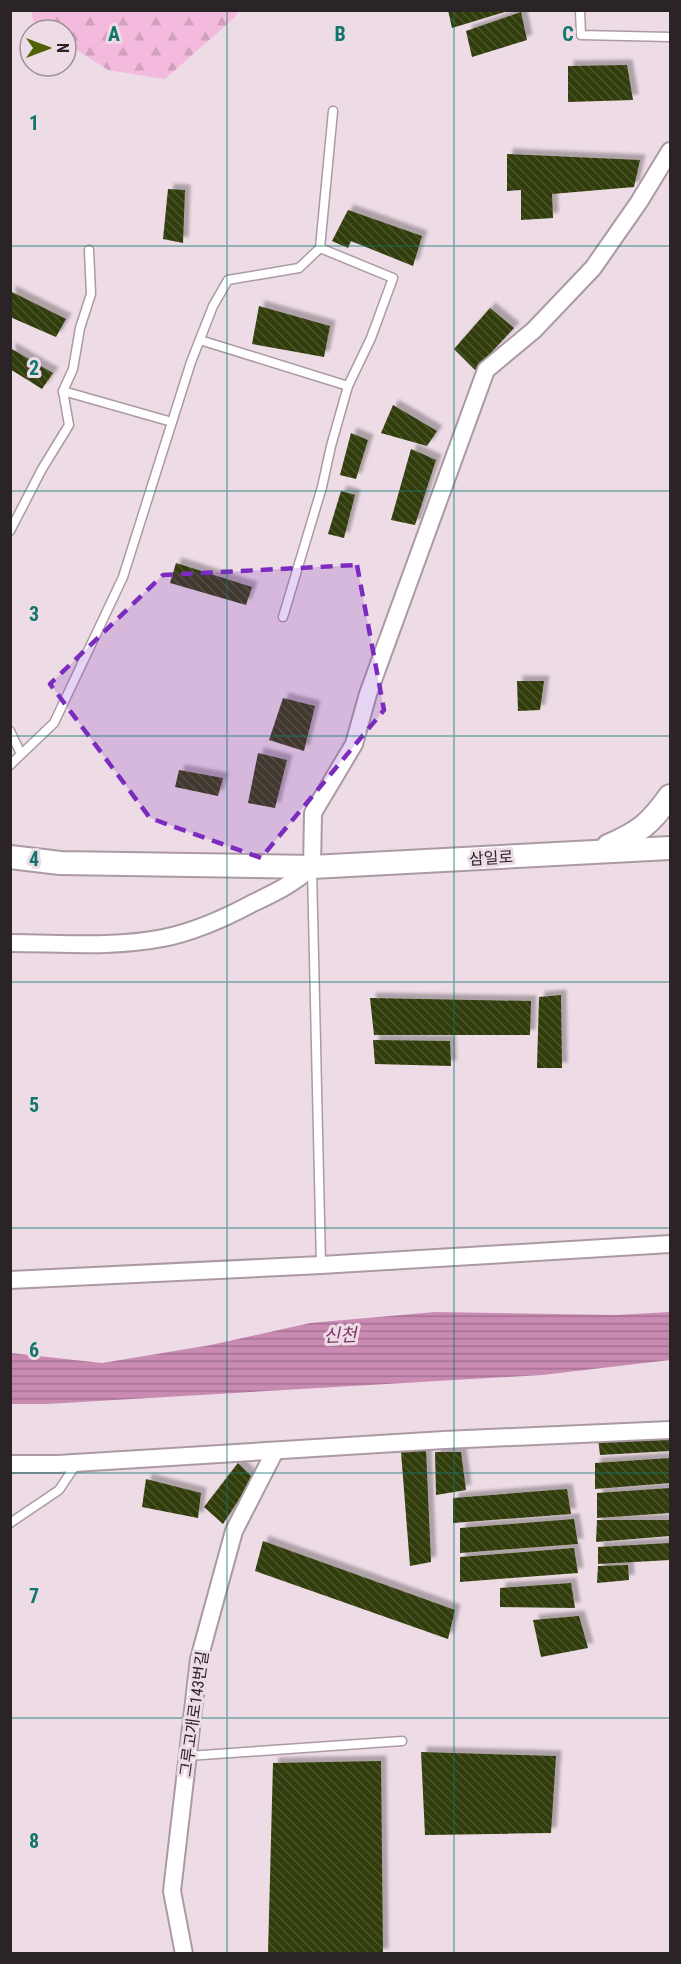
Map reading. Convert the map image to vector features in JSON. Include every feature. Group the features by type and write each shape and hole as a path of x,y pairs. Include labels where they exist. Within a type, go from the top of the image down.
{"main road":[{"path":"595,852 637,834 659,812 670,796"},
{"name":"삼일로","path":"10,857 60,863 312,867 670,848"}],"street":[{"path":"10,943 113,943 163,938 183,933 243,909 294,883 312,867 313,813 354,744 368,694 486,370 534,330 593,268 639,202 670,151"},
{"path":"10,1280 321,1265 670,1244"},
{"path":"10,1464 78,1463 444,1440 670,1430"},
{"name":"그루고개로143번길","path":"184,1953 172,1891 199,1659 234,1531 275,1450"}],"lane":[{"path":"580,10 581,35 670,37"},
{"path":"10,765 54,723 123,577 200,340 213,306 228,280 299,268 320,248 333,111"},
{"path":"283,617 322,487 348,386 371,338 393,278 320,248"},
{"path":"10,531 42,469 69,425 63,391 73,369 80,328 91,294 89,250"},
{"path":"200,340 348,386"},
{"path":"63,391 172,422"},
{"path":"10,731 21,754"},
{"path":"312,867 321,1265"},
{"path":"10,1523 59,1490 78,1463"},
{"path":"188,1756 402,1741"}],"highlighted area":[{"path":"357,565 384,710 261,858 150,818 50,684 163,575"}],"green space":[{"path":"32,10 239,11 233,19 165,79 108,70 78,51 78,18 33,18"}],"water":[{"name":"신천","path":"435,1312 616,1315 670,1312 670,1360 542,1375 47,1404 11,1404 11,1353 102,1363 211,1345 310,1323"}],"building":[{"path":"448,10 508,10 508,11 452,28"},
{"path":"521,12 527,40 472,57 466,31"},
{"path":"627,65 633,100 568,102 568,66"},
{"path":"507,154 640,160 634,187 552,194 553,218 521,220 521,190 507,191"},
{"path":"168,189 185,190 183,243 163,239"},
{"path":"348,210 422,236 413,266 351,241 348,248 332,241"},
{"path":"10,291 66,319 56,337 10,317"},
{"path":"259,306 330,326 324,357 252,344"},
{"path":"490,308 514,328 475,370 454,349"},
{"path":"10,348 53,373 42,389 10,369"},
{"path":"393,405 437,431 427,446 381,433"},
{"path":"351,433 368,440 356,479 340,475"},
{"path":"411,449 436,460 415,525 391,520"},
{"path":"341,491 355,495 344,538 328,534"},
{"path":"176,563 252,587 246,605 170,583"},
{"path":"517,681 544,681 540,710 518,711"},
{"path":"283,698 315,706 304,751 269,740"},
{"path":"258,753 287,760 275,808 248,803"},
{"path":"179,770 223,778 218,796 175,787"},
{"path":"561,995 562,1068 537,1068 539,997"},
{"path":"370,998 531,1001 530,1035 374,1035"},
{"path":"373,1040 450,1041 451,1066 375,1064"},
{"path":"670,1435 670,1451 600,1455 598,1438"},
{"path":"426,1450 431,1562 410,1566 401,1452"},
{"path":"435,1452 461,1452 466,1490 436,1495"},
{"path":"670,1458 670,1483 595,1489 595,1463"},
{"path":"238,1463 253,1478 223,1524 204,1507"},
{"path":"146,1479 201,1493 198,1518 142,1507"},
{"path":"670,1488 670,1513 597,1518 597,1493"},
{"path":"567,1489 571,1514 453,1523 453,1498"},
{"path":"574,1519 578,1544 460,1553 460,1528"},
{"path":"597,1520 670,1520 670,1536 596,1542"},
{"path":"263,1541 455,1610 448,1639 255,1571"},
{"path":"670,1543 670,1560 598,1564 598,1547"},
{"path":"574,1548 578,1573 460,1582 460,1557"},
{"path":"628,1565 629,1580 597,1583 598,1566"},
{"path":"571,1583 575,1608 500,1607 500,1588"},
{"path":"579,1616 588,1648 541,1657 533,1620"},
{"path":"421,1752 556,1756 551,1833 425,1835"},
{"path":"381,1761 383,1954 268,1954 273,1763"}]}
